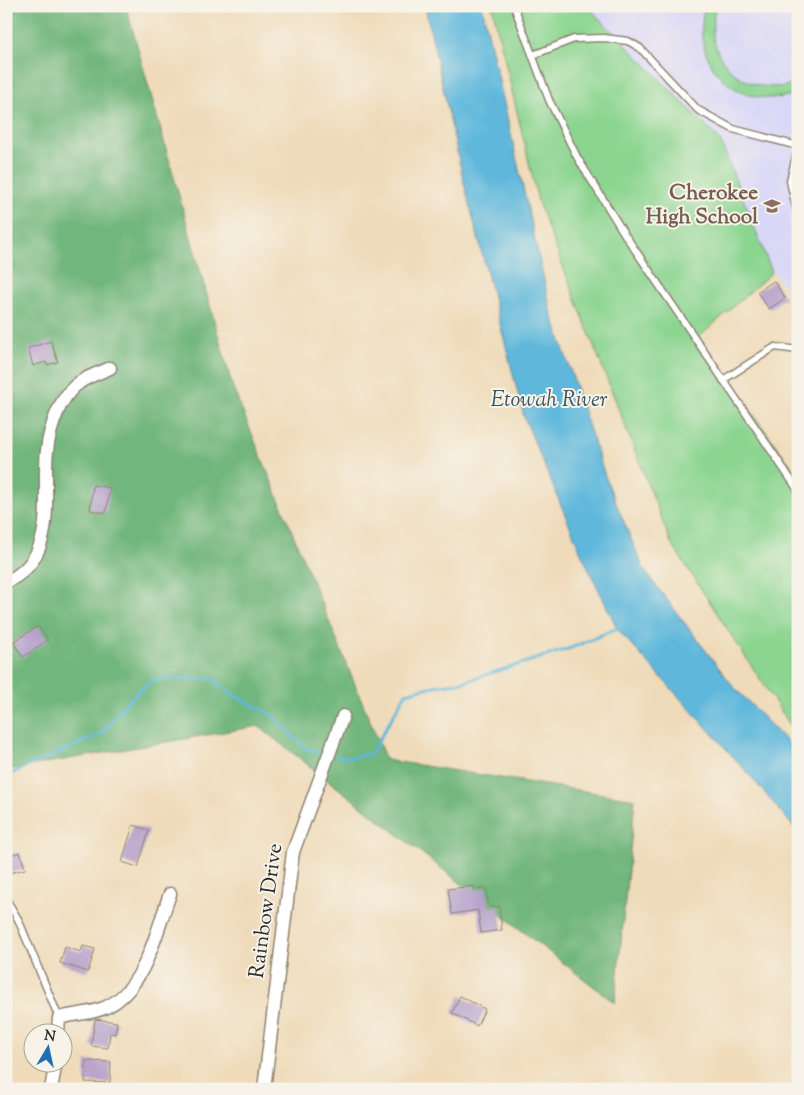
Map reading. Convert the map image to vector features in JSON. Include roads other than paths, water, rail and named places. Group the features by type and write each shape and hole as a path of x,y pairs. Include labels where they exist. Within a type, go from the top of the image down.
{"street":[{"path":"6,582 27,568 36,556 41,543 46,520 46,464 56,413 64,397 79,382 110,368"},
{"name":"Rainbow Drive","path":"264,1089 292,852 343,716"},
{"path":"59,1022 59,1018 104,1008 122,997 133,986 146,961 170,894"},
{"path":"51,1089 54,1072"}],"lane":[{"path":"514,6 549,100 577,157 624,235 798,490"},
{"path":"533,55 574,39 604,38 628,40 640,48 698,110 733,129 798,147 790,181 798,216"},
{"path":"723,380 774,347 798,350"},
{"path":"6,899 18,919 59,1018"}],"water":[{"name":"Etowah River","path":"425,6 482,6 551,311 606,479 644,570 733,686 798,753 798,832 747,772 618,630 582,555 524,417 464,183"}],"waterway":[{"path":"338,756 348,758 371,754 406,693 434,686 463,682 571,648 618,628"},
{"path":"6,776 101,734 128,701 153,679 213,679 238,698 271,714 306,749 320,752"}],"place":[{"name":"Cherokee High School","path":"772,206"}]}
